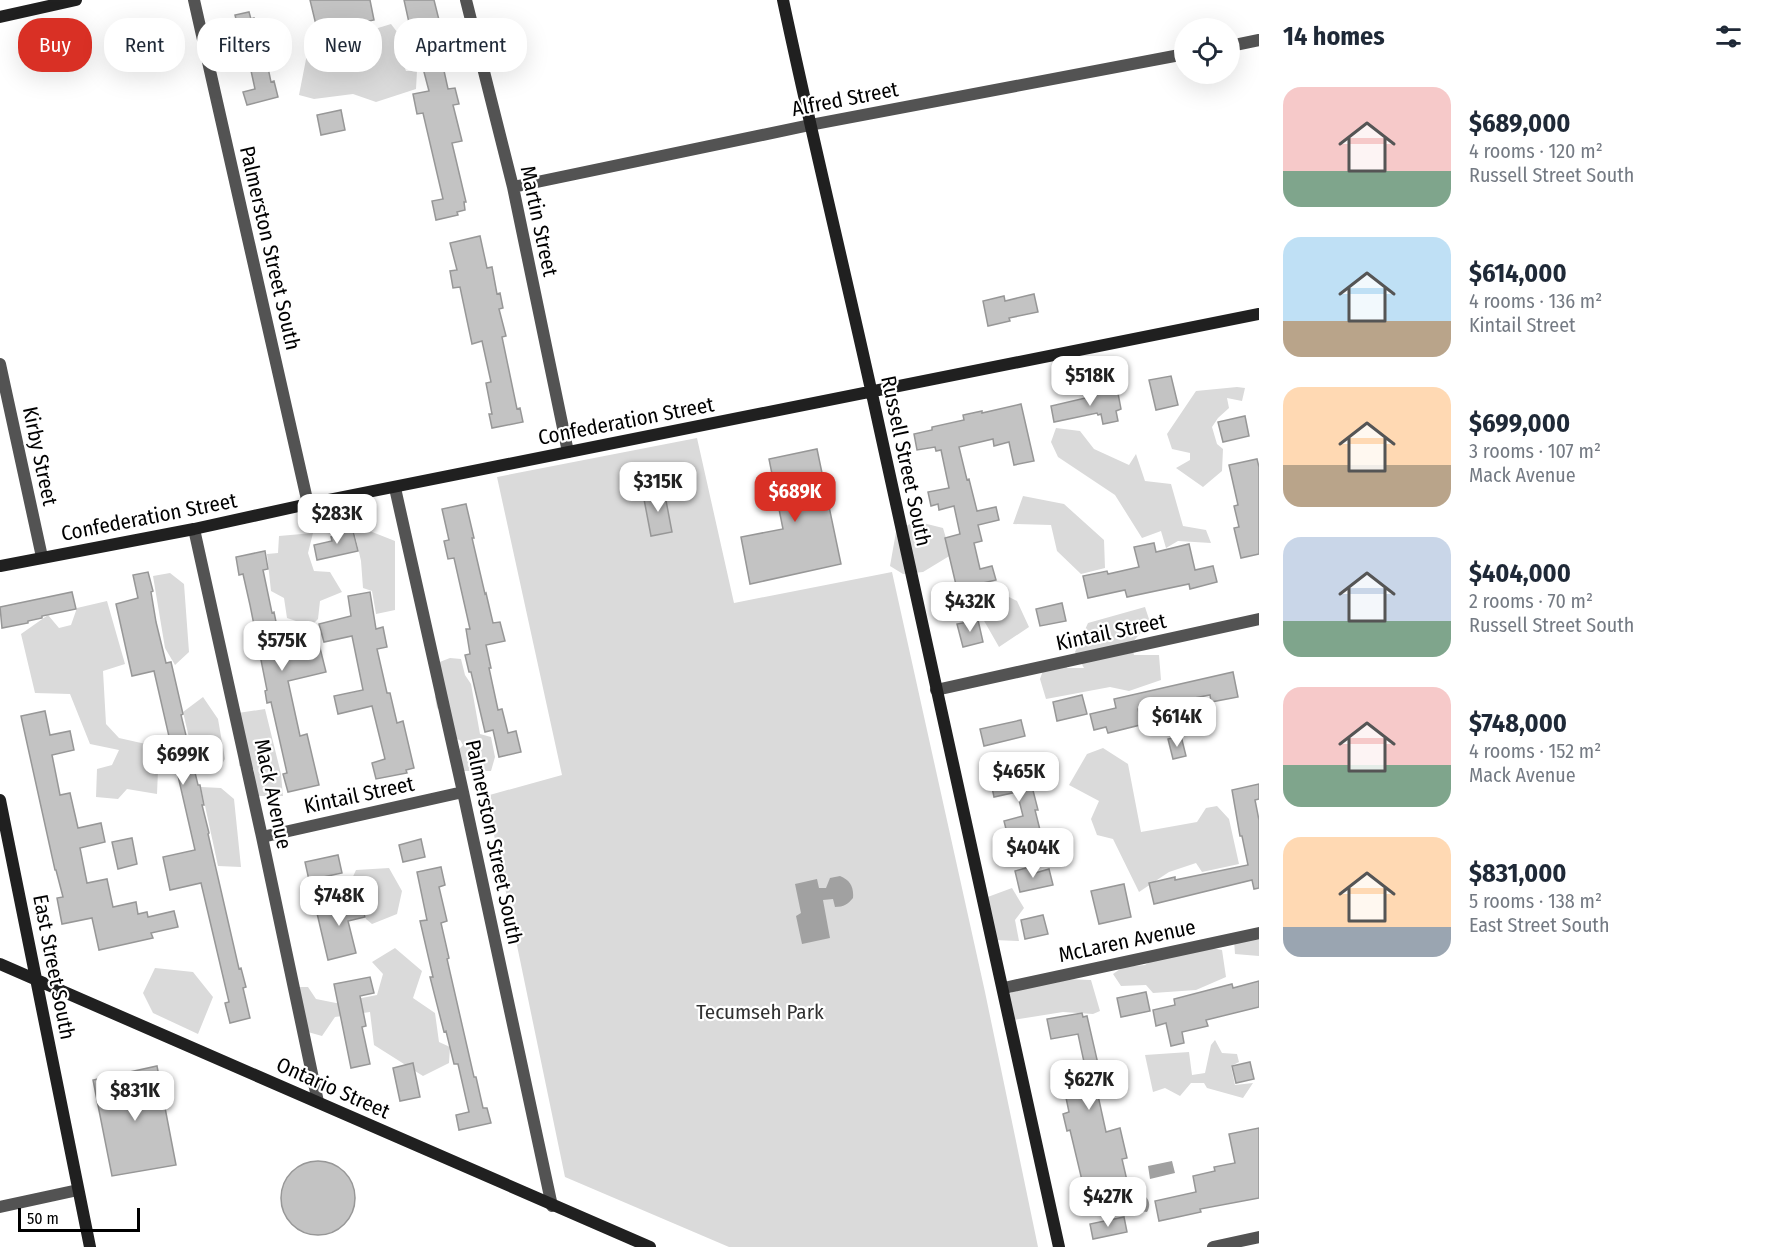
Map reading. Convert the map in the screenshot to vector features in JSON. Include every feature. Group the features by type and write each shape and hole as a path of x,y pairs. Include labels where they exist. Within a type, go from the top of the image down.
{"street":[{"path":"0,16 76,0"},
{"name":"Palmerston Street South","path":"194,0 308,504"},
{"name":"Martin Street","path":"466,0 513,187 568,452"},
{"name":"Russell Street South","path":"783,0 1004,988 1059,1247"},
{"path":"1240,44 1259,40"},
{"name":"Alfred Street","path":"513,187 810,125 1174,56"},
{"name":"Confederation Street","path":"0,566 1259,314"},
{"name":"Kirby Street","path":"0,364 42,557"},
{"name":"Palmerston Street South","path":"394,488 464,792 552,1206"},
{"name":"Mack Avenue","path":"194,529 318,1102"},
{"name":"Kintail Street","path":"936,690 1259,619"},
{"name":"Kintail Street","path":"262,837 464,792"},
{"name":"East Street South","path":"0,800 90,1247"},
{"name":"McLaren Avenue","path":"1004,988 1259,933"},
{"name":"Ontario Street","path":"0,964 650,1247"},
{"path":"0,1207 78,1190"},
{"path":"1213,1247 1259,1237"}],"green space":[{"path":"391,24 394,28 394,72 417,72 416,89 376,102 353,94 314,99 299,95 304,70 304,72 382,72 382,27"},
{"path":"1245,388 1242,401 1227,398 1229,408 1212,427 1217,444 1223,449 1222,471 1203,487 1176,468 1190,460 1190,453 1172,449 1167,434 1196,391"},
{"path":"1056,428 1080,431 1094,449 1129,465 1136,454 1145,481 1171,484 1183,526 1206,530 1211,543 1178,541 1166,548 1161,531 1142,538 1115,495 1058,457 1051,442"},
{"name":"Tecumseh Park","path":"697,438 734,603 892,572 985,992 1038,1247 729,1247 565,1177 486,796 562,775 497,477"},
{"path":"1023,496 1064,504 1104,540 1105,568 1081,574 1057,551 1051,525 1013,524"},
{"path":"915,521 943,528 951,555 923,572 903,574 890,566 896,532"},
{"path":"357,526 395,541 395,610 376,614 372,591 363,588 361,561 354,530"},
{"path":"313,533 308,553 314,571 330,572 342,592 320,601 318,619 311,626 287,618 284,598 271,591 267,554 278,553 279,536"},
{"path":"170,573 184,584 189,652 175,665 165,648 153,576"},
{"path":"989,587 1017,601 1029,627 999,647 983,619 971,616 965,602"},
{"path":"107,601 125,664 103,671 106,724 119,738 159,747 157,794 127,789 118,799 96,797 97,769 112,765 119,750 90,744 70,694 35,693 21,634 48,615 59,628 71,625 77,608"},
{"path":"1145,607 1150,622 1131,644 1134,655 1159,655 1161,680 1129,691 1110,687 1046,699 1040,679 1046,662 1065,658 1067,668 1084,668 1075,652 1088,623"},
{"path":"450,658 461,659 465,675 471,684 480,734 491,737 495,757 491,771 454,771 452,757 463,745 460,740 445,736 448,717 437,708 435,697 441,682 437,663"},
{"path":"203,697 218,719 225,759 219,769 205,771 195,763 183,712"},
{"path":"265,709 281,774 283,796 255,796 254,769 239,766 238,713"},
{"path":"1103,748 1128,764 1141,832 1197,822 1206,808 1217,806 1229,819 1239,864 1202,872 1196,863 1169,872 1139,892 1113,839 1097,835 1091,819 1099,801 1069,785 1087,754"},
{"path":"201,787 221,788 234,799 241,867 218,866"},
{"path":"1047,833 1063,851 1065,867 1043,858 1027,862 1020,847 1020,839"},
{"path":"389,868 402,891 397,914 372,924 366,919 363,895 344,896 356,870"},
{"path":"1012,888 1024,908 1015,920 1019,941 994,940 985,898"},
{"path":"1259,935 1259,956 1235,954 1234,940"},
{"path":"395,948 422,971 413,998 435,1013 439,1042 450,1047 449,1063 423,1076 374,1045 370,1012 335,1017 322,1036 301,1030 300,987 308,987 316,999 336,1003 377,995 383,974 372,962"},
{"path":"1212,948 1222,950 1226,977 1196,990 1153,993 1146,985 1121,986 1113,974 1123,967 1145,965 1156,958"},
{"path":"155,968 193,972 213,997 198,1034 153,1013 143,993"},
{"path":"1045,974 1066,979 1091,980 1100,1011 1093,1014 1063,1012 1013,1020 1009,994"},
{"path":"1215,1040 1222,1053 1237,1054 1239,1062 1231,1066 1235,1085 1253,1083 1243,1098 1207,1088 1204,1083 1191,1083 1180,1096 1165,1088 1153,1092 1145,1055 1189,1052 1192,1075 1205,1073 1211,1045"}],"shaded area":[{"path":"840,876 851,884 853,898 846,905 838,907 835,907 833,899 823,900 830,938 802,944 796,916 801,913 795,884 817,879 819,888 826,888 830,878"},
{"path":"1172,1161 1175,1173 1150,1179 1148,1166"},
{"path":"1135,1192 1142,1194 1149,1202 1147,1212 1141,1211 1132,1199 1132,1194"}],"building":[{"path":"310,0 370,0 374,18 314,18"},
{"path":"404,0 434,0 438,18 408,18"},
{"path":"249,12 251,18 236,18 235,15"},
{"path":"251,72 269,72 278,97 247,105 243,92 255,89"},
{"path":"424,72 444,72 448,89 455,88 459,104 453,105 462,141 452,143 466,202 464,202 465,210 457,212 458,215 436,220 432,201 443,199 423,113 417,114 413,94 429,91"},
{"path":"341,110 345,130 321,135 317,115"},
{"path":"480,236 487,268 492,267 497,294 500,293 503,308 499,309 506,336 502,337 517,409 520,408 523,422 492,428 489,414 492,414 486,383 491,382 482,341 472,344 460,287 453,288 450,271 457,270 450,243"},
{"path":"1034,294 1038,312 1009,318 1010,321 988,326 983,301 1004,296 1005,301"},
{"path":"1171,376 1178,405 1156,410 1149,380"},
{"path":"1117,388 1121,409 1116,411 1118,421 1103,424 1101,414 1097,413 1054,422 1051,406"},
{"path":"1021,404 1034,461 1014,465 1009,442 994,446 993,439 959,447 977,511 996,507 999,520 978,525 982,541 974,543 980,569 992,566 996,580 957,589 945,538 960,534 954,506 939,510 938,504 931,506 928,492 949,488 941,450 936,451 935,447 917,450 914,434 932,430 932,427 964,420 963,415"},
{"path":"1245,416 1249,436 1223,442 1218,422"},
{"path":"817,449 841,564 750,584 741,537 783,529 769,459"},
{"path":"1257,459 1259,467 1259,554 1241,558 1234,528 1239,527 1234,506 1238,505 1229,465"},
{"path":"664,490 672,532 651,536 643,494"},
{"path":"466,504 493,623 500,622 505,641 486,645 498,710 502,709 508,733 516,731 521,752 499,757 493,730 485,732 471,672 469,672 465,655 470,654 466,629 470,629 454,558 448,559 444,541 449,540 442,509"},
{"path":"352,527 358,551 317,560 314,545 332,541 331,537 340,536 339,531"},
{"path":"1154,543 1156,552 1189,544 1195,570 1213,566 1217,582 1190,589 1189,584 1127,597 1125,590 1088,598 1083,576 1107,571 1108,574 1139,567 1134,547"},
{"path":"265,551 268,569 263,570 280,641 316,632 326,672 288,681 300,736 307,734 319,785 288,792 283,774 287,773 271,702 267,703 265,691 267,690 250,605 243,574 239,575 236,557"},
{"path":"148,572 153,591 151,592 156,622 166,663 171,662 239,969 241,968 246,987 243,988 250,1018 230,1023 225,1003 229,1002 201,883 170,890 163,857 195,850 154,671 132,676 116,604 138,598 133,575"},
{"path":"72,592 76,609 2,628 0,607"},
{"path":"370,592 376,629 383,627 387,647 377,649 387,693 390,693 397,723 403,721 414,768 406,770 407,773 376,779 372,763 385,759 372,706 338,714 334,696 363,690 352,636 324,642 319,624 351,616 348,596"},
{"path":"1062,603 1066,621 1040,626 1036,609"},
{"path":"978,620 983,642 963,647 957,624"},
{"path":"1233,672 1238,697 1211,702 1210,695 1138,709 1140,725 1108,733 1106,727 1094,730 1090,714 1116,708 1114,699"},
{"path":"1082,695 1087,714 1057,721 1053,702"},
{"path":"45,711 50,735 70,731 74,750 52,755 60,795 70,793 78,828 101,823 105,842 80,848 87,883 107,879 113,907 136,902 138,914 147,912 148,917 174,911 178,927 151,933 153,938 99,950 92,918 62,924 57,898 63,897 21,716"},
{"path":"1021,720 1025,736 984,746 980,729"},
{"path":"1181,736 1186,756 1173,759 1168,739"},
{"path":"1027,767 1038,810 1035,810 1041,834 1009,841 1004,821 1023,816 1017,792 994,797 990,778"},
{"path":"1259,784 1259,799 1255,800 1259,820 1259,888 1254,889 1252,880 1154,904 1149,883 1248,865 1232,790"},
{"path":"132,838 137,864 118,869 112,842"},
{"path":"421,839 425,857 403,862 399,845"},
{"path":"338,855 342,873 309,880 305,862"},
{"path":"1033,866 1035,873 1049,869 1053,885 1020,892 1015,871"},
{"path":"441,867 445,885 439,887 447,921 441,923 449,958 447,959 474,1077 476,1077 483,1108 487,1108 491,1123 459,1130 456,1115 469,1112 458,1064 454,1064 446,1031 444,1032 430,977 433,977 420,921 427,920 417,872"},
{"path":"1124,884 1131,917 1099,924 1091,891"},
{"path":"360,898 365,917 348,921 356,953 328,960 316,909"},
{"path":"1043,915 1048,934 1025,939 1021,920"},
{"path":"370,977 374,993 360,996 366,1026 362,1027 370,1064 351,1068 334,984"},
{"path":"1259,981 1259,1007 1206,1020 1208,1026 1182,1032 1184,1043 1171,1046 1166,1023 1156,1026 1153,1010 1175,1005 1174,999 1232,984 1233,988"},
{"path":"1146,992 1150,1011 1121,1017 1117,998"},
{"path":"1082,1013 1083,1017 1087,1016 1104,1090 1097,1091 1106,1132 1120,1128 1127,1158 1122,1159 1128,1185 1085,1193 1070,1130 1067,1131 1063,1114 1069,1112 1064,1088 1059,1089 1055,1068 1084,1062 1078,1034 1051,1039 1047,1019"},
{"path":"1250,1062 1254,1079 1236,1083 1232,1066"},
{"path":"413,1063 420,1097 400,1101 393,1068"},
{"path":"157,1066 176,1165 112,1176 93,1080"},
{"path":"1259,1128 1259,1198 1200,1209 1201,1212 1159,1221 1155,1201 1196,1192 1193,1176 1215,1171 1214,1167 1235,1163 1229,1134"},
{"path":"311,1161 325,1161 339,1167 349,1177 355,1191 353,1212 339,1229 325,1235 311,1235 297,1229 287,1219 281,1205 281,1191 287,1177 297,1167"},
{"path":"1124,1217 1127,1232 1093,1239 1090,1224"}]}
